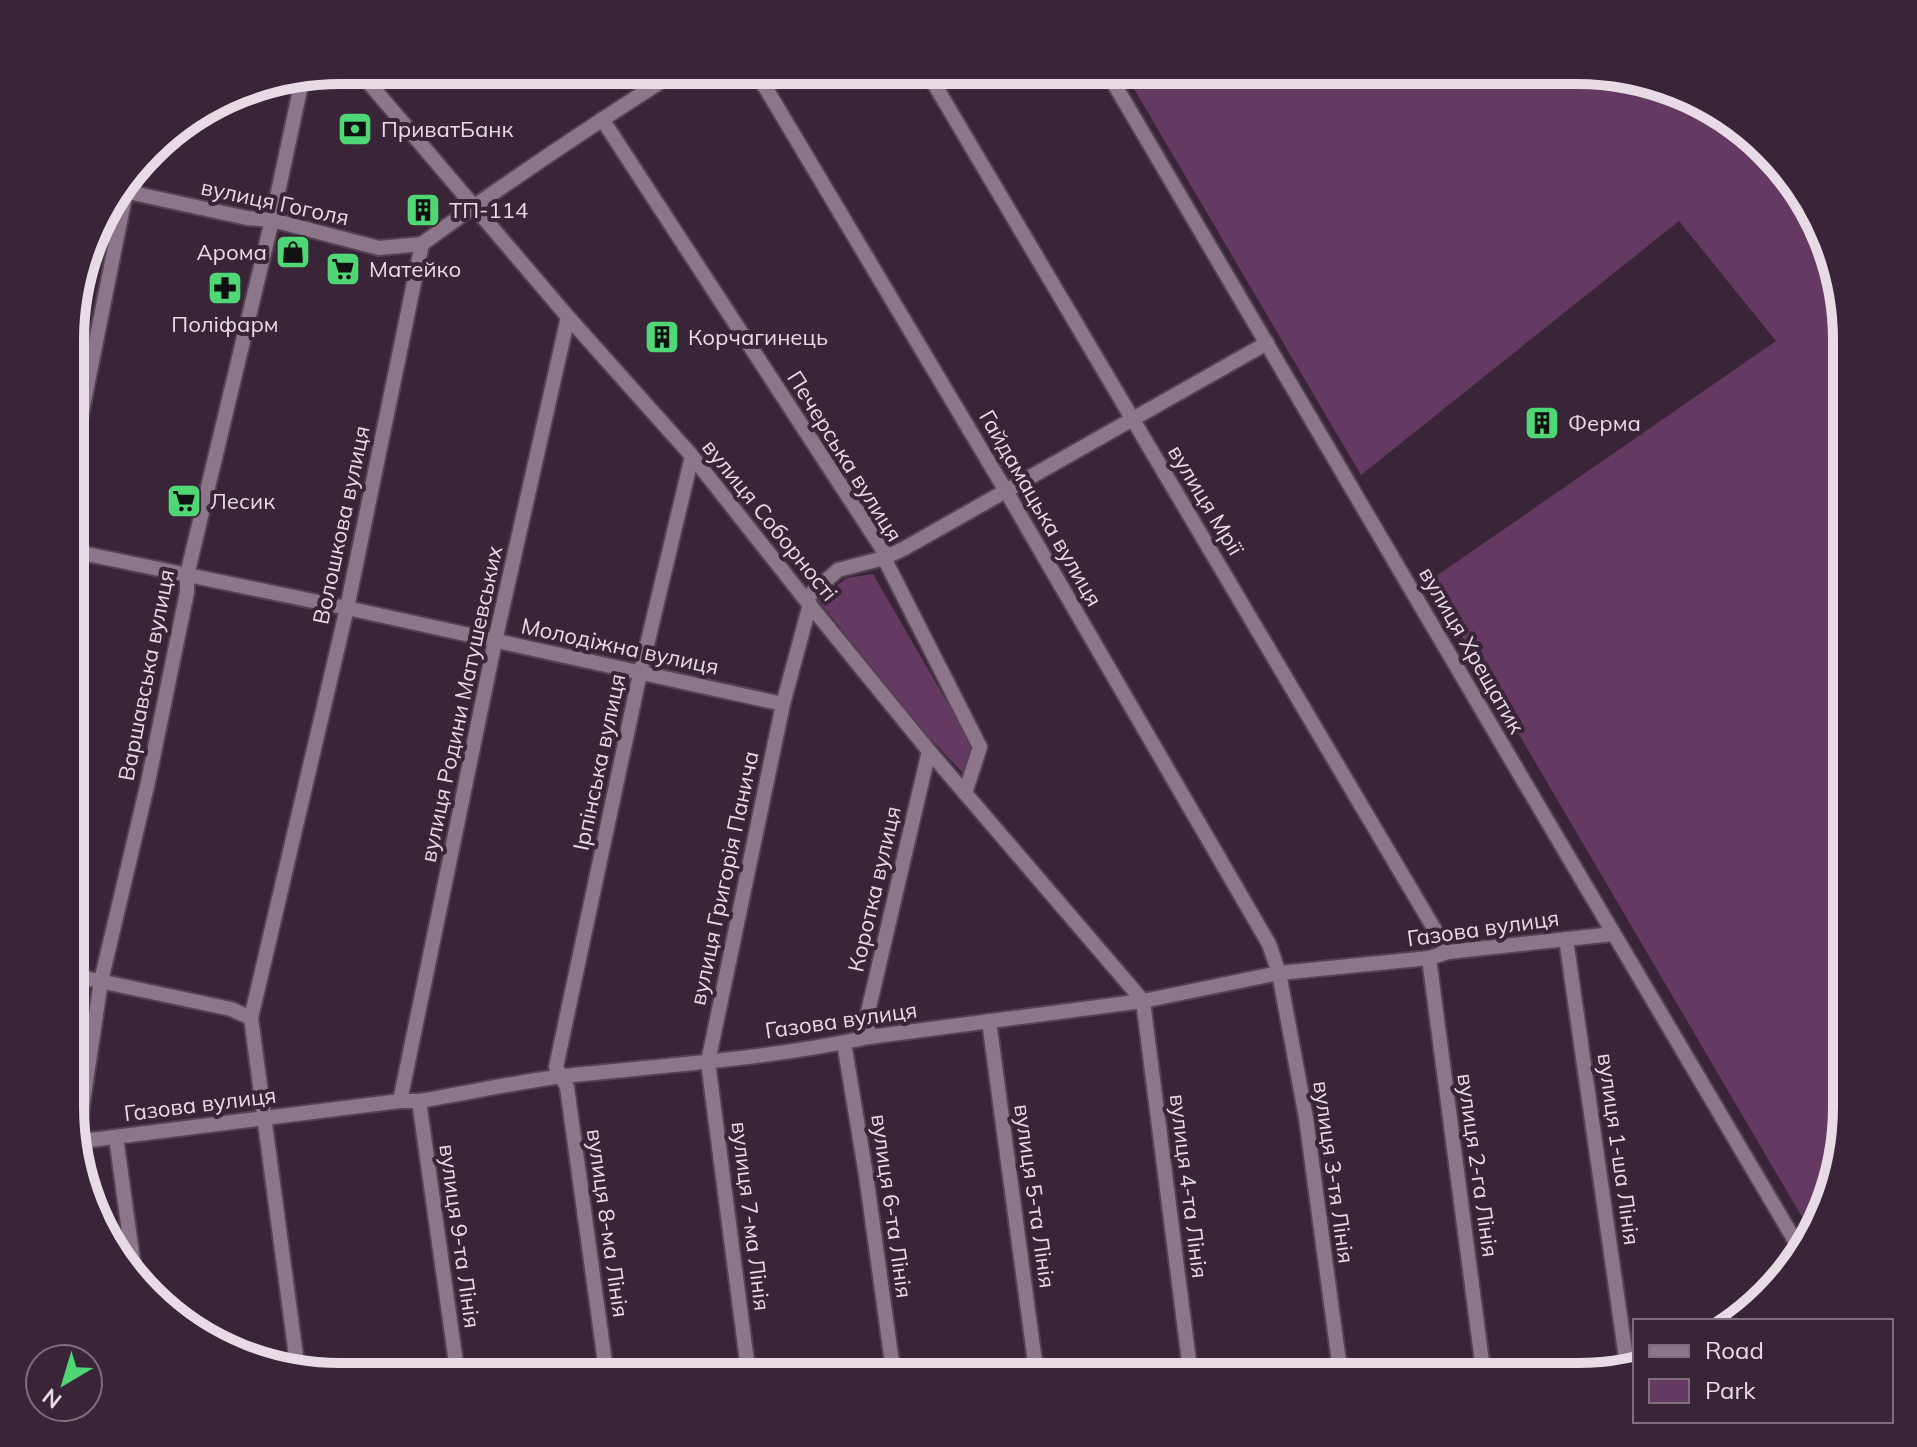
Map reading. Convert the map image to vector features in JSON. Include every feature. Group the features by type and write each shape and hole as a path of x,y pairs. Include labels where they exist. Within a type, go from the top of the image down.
{"street":[{"name":"вулиця Соборності","path":"371,85 568,317 692,456 929,751 1143,1001"},
{"path":"422,244 655,85"},
{"name":"Гайдамацька вулиця","path":"764,85 1006,491 1269,944 1279,973"},
{"name":"вулиця Мрії","path":"935,85 1448,952"},
{"name":"вулиця Хрещатик","path":"1115,85 1795,1241"},
{"name":"Варшавська вулиця","path":"85,1084 101,981 148,782 187,592 187,575 300,88"},
{"name":"Печерська вулиця","path":"602,119 883,550 884,558 980,747 965,793"},
{"name":"вулиця Гоголя","path":"134,188 379,248 422,244"},
{"path":"84,398 121,208"},
{"name":"Волошкова вулиця","path":"296,1359 251,1018 347,608 422,244"},
{"name":"вулиця Родини Матушевських","path":"400,1101 495,641 568,317"},
{"path":"807,602 838,570 884,558 905,548 1267,343"},
{"name":"Ірпінська вулиця","path":"560,1077 556,1067 641,673 692,456"},
{"name":"Молодіжна вулиця","path":"84,554 783,704"},
{"name":"вулиця Григорія Панича","path":"708,1062 807,602"},
{"name":"Коротка вулиця","path":"869,1037 867,1016 929,751"},
{"name":"Газова вулиця","path":"87,1141 419,1101 560,1077 708,1062 1143,1001 1279,973 1429,958 1448,952 1613,934"},
{"name":"вулиця 1-ша Лінія","path":"1566,939 1626,1358"},
{"name":"вулиця 2-га Лінія","path":"1429,958 1482,1363"},
{"name":"вулиця 3-тя Лінія","path":"1279,973 1306,1118 1339,1363"},
{"path":"85,978 231,1009 251,1018"},
{"name":"вулиця 4-та Лінія","path":"1143,1001 1189,1363"},
{"name":"вулиця 5-та Лінія","path":"989,1021 1035,1363"},
{"name":"вулиця 6-та Лінія","path":"844,1043 892,1362"},
{"name":"вулиця 7-ма Лінія","path":"708,1062 747,1362"},
{"name":"вулиця 8-ма Лінія","path":"560,1077 567,1087 605,1362"},
{"name":"вулиця 9-та Лінія","path":"419,1101 456,1362"},
{"path":"116,1137 132,1256"}],"green space":[{"path":"1132,85 1594,85 1627,89 1675,103 1733,137 1780,184 1799,212 1814,242 1824,274 1831,306 1833,340 1832,1124 1824,1173 1806,1222 1429,581 1776,341 1679,221 1361,475"},
{"path":"873,574 973,747 964,774 926,734 818,600 847,578"}],"place":[{"name":"ПриватБанк","path":"355,129"},
{"name":"ТП-114","path":"423,210"},
{"name":"Арома","path":"293,252"},
{"name":"Матейко","path":"343,269"},
{"name":"Поліфарм","path":"225,288"},
{"name":"Корчагинець","path":"662,337"},
{"name":"Ферма","path":"1542,423"},
{"name":"Лесик","path":"184,501"}]}
